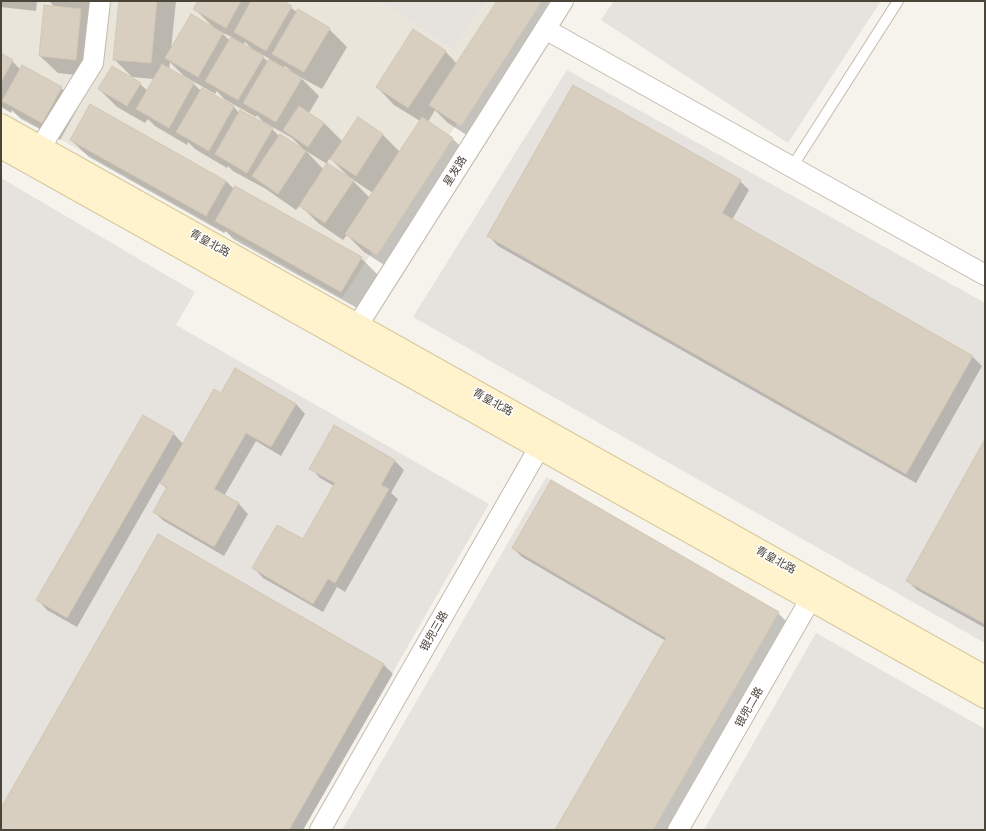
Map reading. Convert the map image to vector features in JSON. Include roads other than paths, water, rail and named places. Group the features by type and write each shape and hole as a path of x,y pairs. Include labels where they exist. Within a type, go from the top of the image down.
{"street":[{"path":"36,156 93,63 100,1"},
{"name":"星发路","path":"352,333 563,1"},
{"path":"546,29 985,275"},
{"name":"青皇北路","path":"1,126 36,156 814,592 985,697"},
{"name":"青皇北路","path":"1,147 36,156"},
{"name":"银兜三路","path":"320,830 543,440"},
{"name":"青皇北路","path":"814,592 985,677"},
{"name":"银兜二路","path":"678,830 814,592"}],"lane":[{"path":"792,167 898,1"}]}
